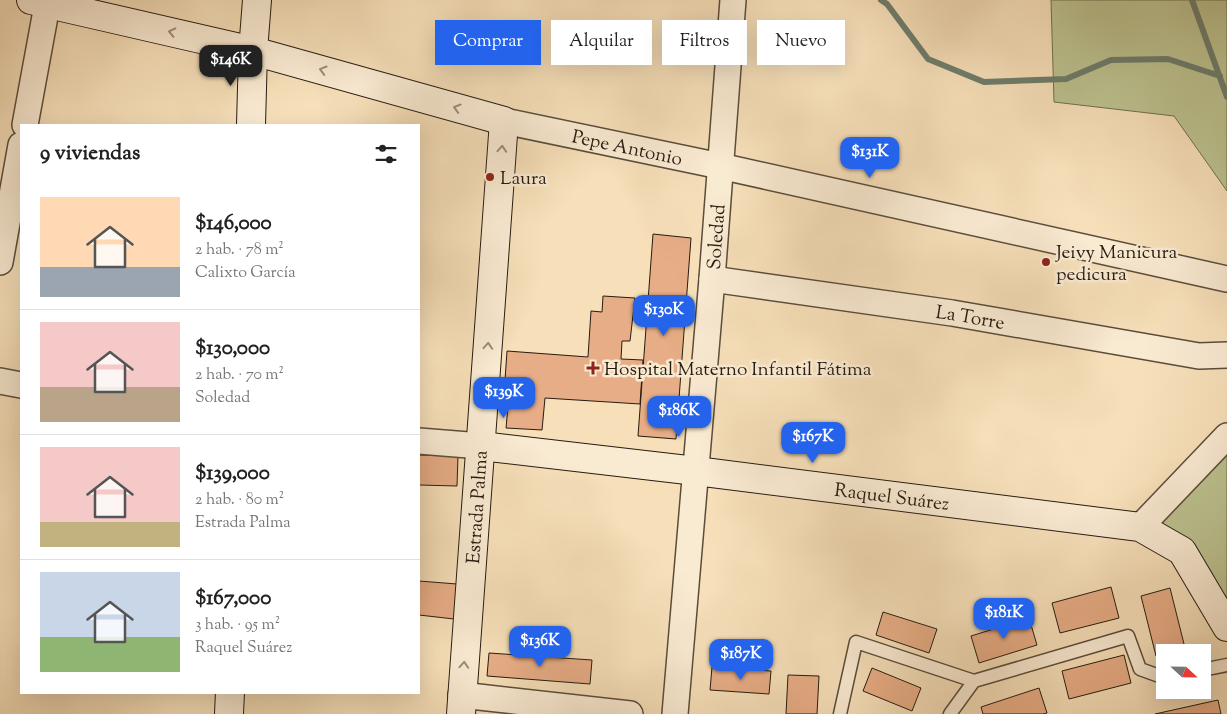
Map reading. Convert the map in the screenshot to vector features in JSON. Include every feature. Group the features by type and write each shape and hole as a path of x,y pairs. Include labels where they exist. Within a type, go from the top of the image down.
{"main road":[{"path":"251,124 256,0"},
{"name":"Pepe Antonio","path":"42,1 253,51 504,121"},
{"name":"Estrada Palma","path":"461,705 504,121"},
{"name":"Raquel Suárez","path":"481,446 1140,527 1182,551 1227,627"},
{"path":"229,714 230,694"}],"street":[{"name":"Soledad","path":"675,714 712,280 733,0"},
{"path":"25,124 42,1"},
{"name":"Pepe Antonio","path":"504,121 720,166 1227,279"},
{"path":"0,262 8,174 20,147"},
{"name":"La Torre","path":"712,280 952,313 1199,356 1227,355"},
{"path":"0,380 20,384"},
{"path":"1140,527 1227,436"},
{"name":"Raquel Suárez","path":"420,441 481,446"},
{"path":"461,705 630,714"}],"lane":[{"path":"840,714 856,642 974,681 1128,636 1140,669 1156,675"},
{"path":"1211,668 1227,665"},
{"path":"950,714 974,681"}],"green space":[{"path":"1051,0 1227,0 1227,191 1174,116 1054,102"},
{"path":"1227,436 1227,622 1188,547 1140,527"}],"building":[{"path":"653,234 691,238 676,439 638,436"},
{"path":"603,296 635,298 630,341 622,341 621,359 643,360 640,404 545,398 542,430 506,428 509,395 504,395 507,351 588,357 591,311 602,312"},
{"path":"420,455 458,456 457,486 420,485"},
{"path":"420,581 457,584 454,619 420,615"},
{"path":"1111,587 1119,618 1060,633 1052,603"},
{"path":"1170,588 1184,644 1156,644 1156,656 1141,596"},
{"path":"883,612 937,629 929,653 876,635"},
{"path":"1029,618 1037,645 979,663 971,636"},
{"path":"489,653 592,660 590,684 487,676"},
{"path":"1124,655 1131,683 1069,699 1062,671"},
{"path":"712,667 771,671 769,694 710,690"},
{"path":"872,668 921,688 912,711 863,691"},
{"path":"788,675 819,676 817,714 786,714"},
{"path":"1039,688 1047,713 983,714 981,707"},
{"path":"1218,700 1221,714 1155,714"}],"waterway":[{"path":"881,0 887,4 928,59 984,82 1066,79 1111,60 1168,59 1220,76"},
{"path":"1192,0 1227,97"}],"place":[{"name":"Laura","path":"490,177"},
{"name":"Jeivy Manicura pedicura","path":"1046,262"},
{"name":"Hospital Materno Infantil Fátima","path":"593,368"}]}
